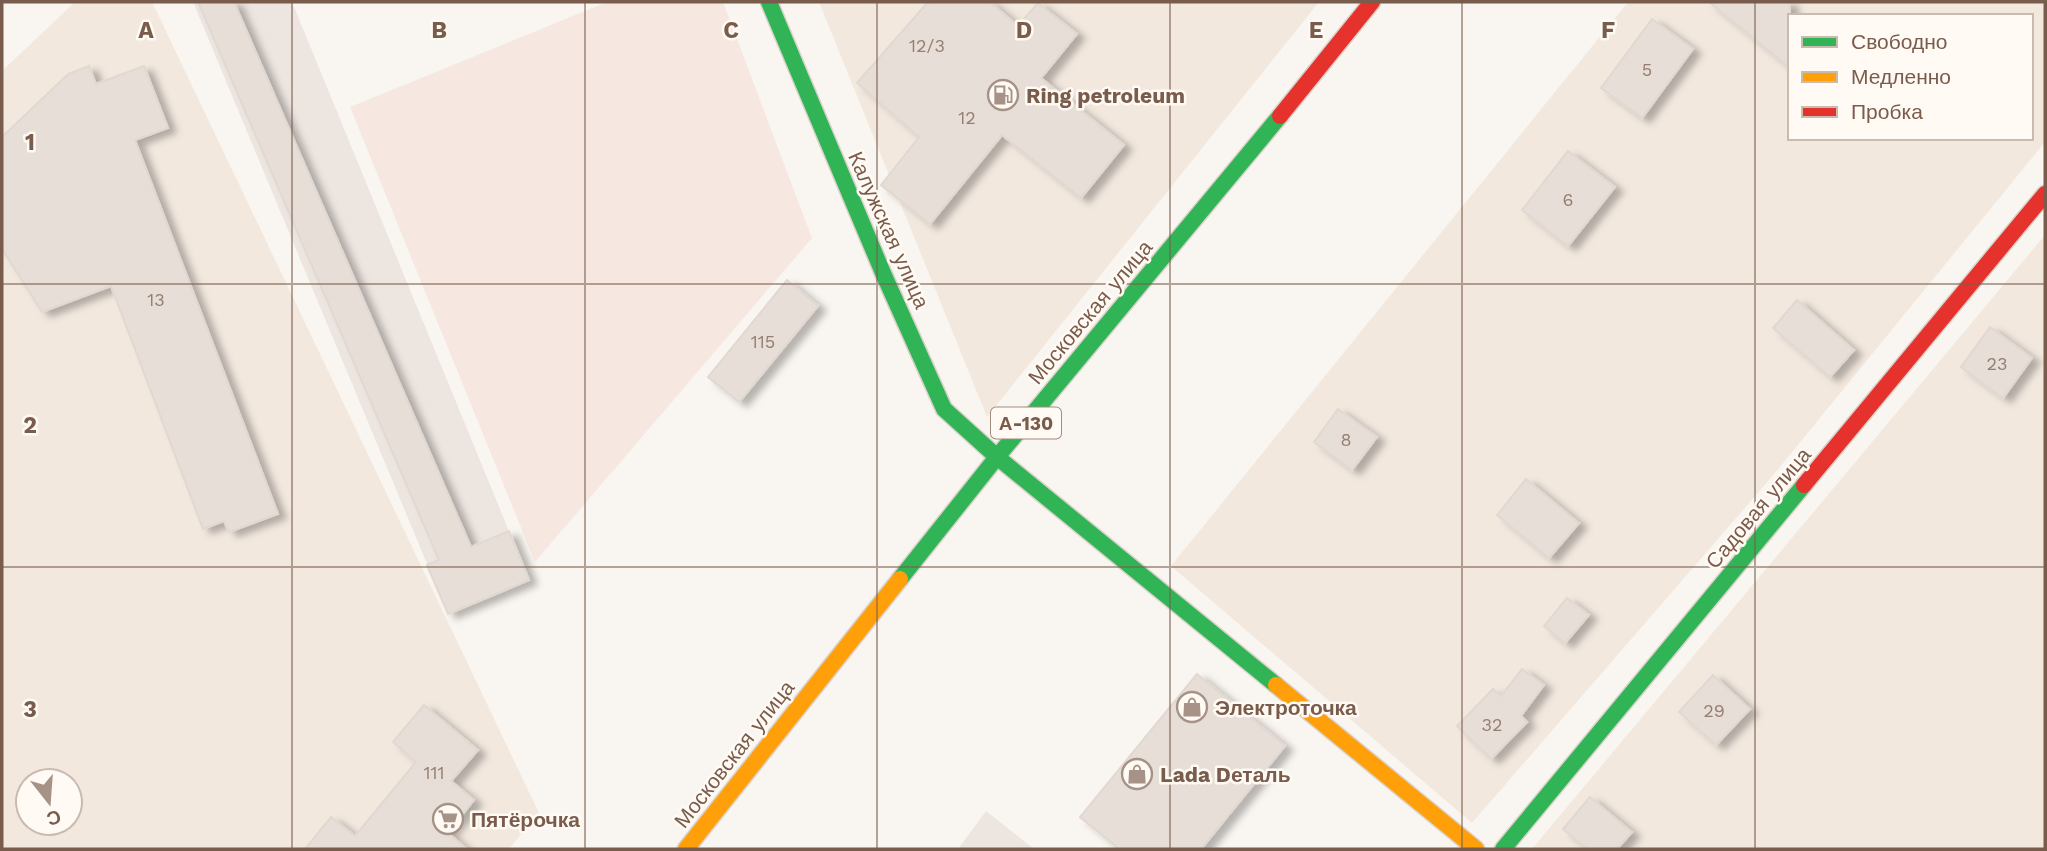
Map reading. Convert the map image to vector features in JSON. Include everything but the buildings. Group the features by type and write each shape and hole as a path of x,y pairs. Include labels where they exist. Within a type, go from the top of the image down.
{"main road":[{"name":"Калужская улица","path":"769,2 944,410 997,457 1476,849"},
{"name":"Московская улица","path":"686,849 997,457 1372,2"},
{"name":"Садовая улица","path":"1503,849 2045,194"}],"shaded area":[{"path":"75,2 152,2 539,813 509,849 2,849 2,71"},
{"path":"193,2 292,2 529,580 448,614"},
{"path":"607,2 723,2 812,238 535,562 350,107"},
{"path":"819,2 1319,2 987,417"},
{"path":"1628,2 2045,2 2045,142 1775,473 1472,823 1171,566"},
{"path":"2045,235 2045,849 1532,849"},
{"path":"986,811 1034,849 958,849"}],"traffic: fast":[{"path":"769,2 883,273 944,409 997,457 1276,685"},
{"path":"900,579 997,457 1280,116"},
{"path":"1503,849 1804,485"}],"traffic: slow":[{"path":"686,849 900,579"},
{"path":"1276,685 1476,849"}],"traffic: jam":[{"path":"1280,116 1372,2"},
{"path":"1804,485 2045,194"}],"place":[{"name":"Ring petroleum","path":"1003,95"},
{"name":"Электроточка","path":"1192,707"},
{"name":"Lada Dеталь","path":"1137,774"},
{"name":"Пятёрочка","path":"448,819"}]}
